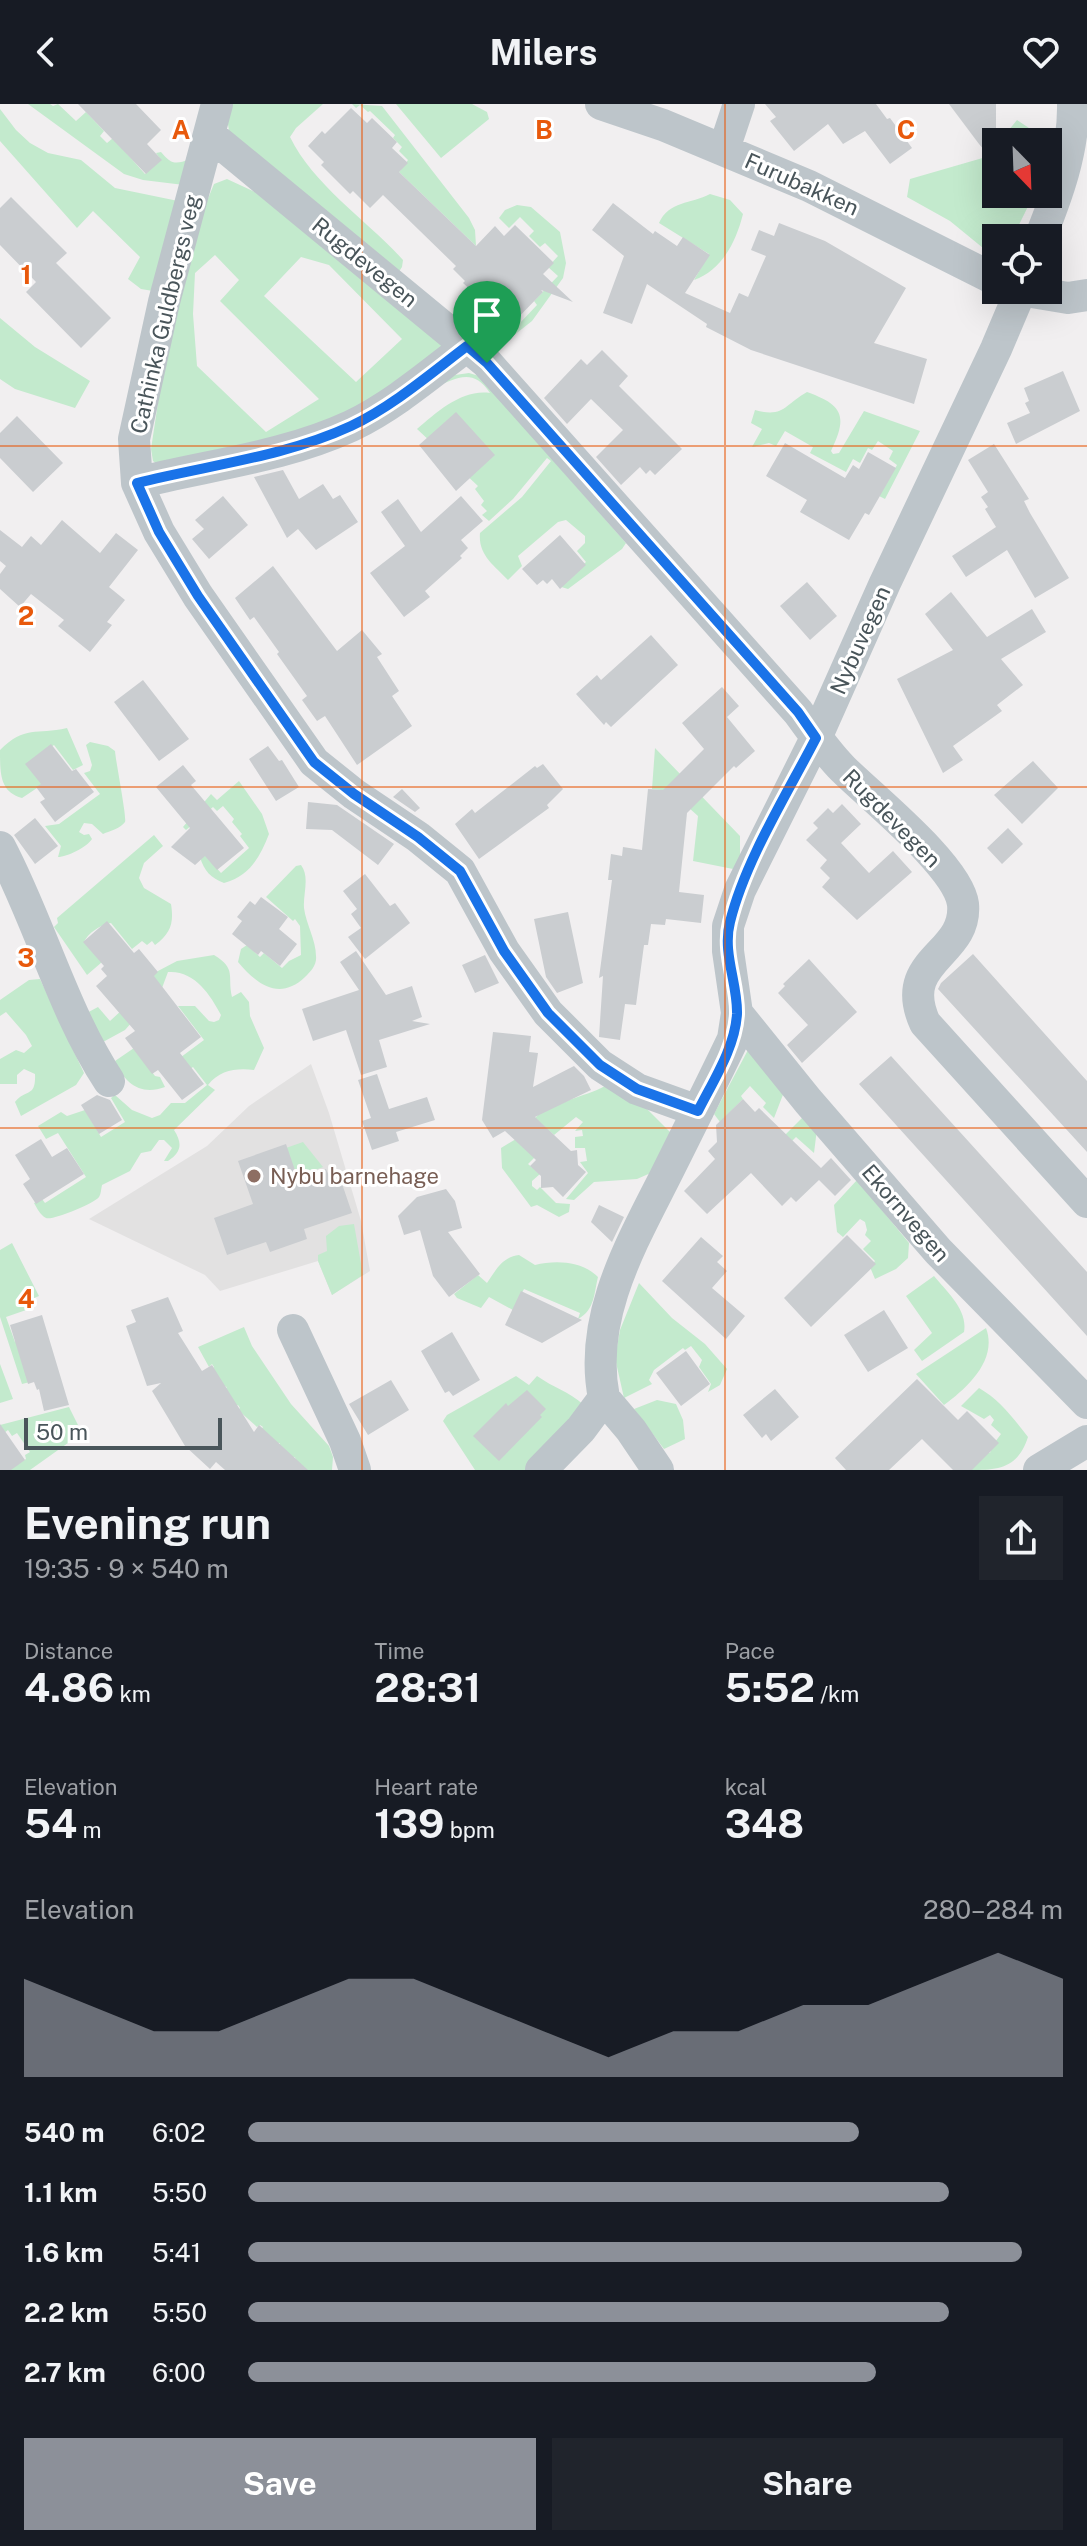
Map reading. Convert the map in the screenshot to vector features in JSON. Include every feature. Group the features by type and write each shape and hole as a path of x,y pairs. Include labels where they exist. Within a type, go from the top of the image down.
{"street":[{"name":"Furubakken","path":"601,104 724,149 845,203 982,273"},
{"path":"724,149 739,104"},
{"path":"1045,224 1066,164 1074,120 1073,104"},
{"name":"Rugdevegen","path":"213,119 487,363 798,712 842,768 892,814 950,876 963,903 963,919 956,935 923,973 918,985 919,1011 925,1023 1087,1202"},
{"name":"Cathinka Guldbergs veg","path":"213,119 164,302 134,439 137,483 159,532 198,596 314,762 460,871 504,951 548,1013 600,1065 637,1089 698,1111"},
{"path":"1062,297 1087,295"},
{"name":"Nybuvegen","path":"604,1398 599,1355 604,1319 622,1265 733,1039 737,1013 728,951 728,926 740,890 816,738 1014,304"},
{"path":"137,483 302,445 352,425 393,402 467,346"},
{"path":"0,847 35,920 75,1017 109,1081"},
{"name":"Ekornvegen","path":"737,1013 808,1101 938,1251 1087,1403"},
{"path":"293,1330 345,1441 355,1470"},
{"path":"541,1470 581,1429 604,1398 631,1430 658,1470"},
{"path":"1039,1470 1087,1441"}],"shaded area":[{"name":"Nybu barnehage","path":"311,1064 361,1221 370,1271 332,1295 318,1261 220,1291 205,1275 89,1219 207,1146 249,1106"}],"green space":[{"path":"28,104 58,104 76,121 86,112 104,131 100,136 107,143 113,138 145,174 161,160 156,153 161,152 174,162 190,159 184,185 143,180 124,174"},
{"path":"229,104 323,104 290,137 300,155 327,187 403,260 398,273 230,136 227,119"},
{"path":"352,104 382,106 469,218 475,230 476,246 399,172 408,160 399,151 402,147 393,138 395,135 370,111"},
{"path":"396,104 472,104 487,112 489,119 441,158"},
{"path":"0,109 30,143 48,153 81,160 115,188 183,202 153,291 141,289 128,279 140,257 93,211 77,228 0,141"},
{"path":"1017,120 1029,128 1010,128"},
{"path":"982,158 982,208 1027,208 1019,224 982,224 982,247 950,221 907,197 910,179"},
{"path":"227,179 255,192 444,347 360,415 161,467 153,461 151,449 169,330 214,184","holes":["215,255 239,280 220,301 319,399 266,432 197,366 193,314 195,273","301,257 329,265 402,339 356,382 264,296"]},
{"path":"710,194 730,200 743,214 726,254 712,269 694,280 709,254 659,223 675,207"},
{"path":"517,205 531,207 560,232 566,263 563,278 532,321 493,352 484,345 506,320 519,324 537,305 534,301 558,276 548,267 558,256 545,243 540,247 529,236 534,231 520,217 509,228 499,218 505,210"},
{"path":"0,318 35,347 90,381 75,408 15,389 0,379"},
{"path":"469,373 479,376 626,543 568,589 558,586 586,562 577,551 585,543 585,536 566,520 558,522 518,556 522,566 508,580 488,559 480,541 480,533 522,497 551,461 547,458 513,499 489,521 482,515 487,511 475,489 478,486 417,429 460,398 490,393 471,377 456,379 432,389 455,375"},
{"path":"807,392 828,402 839,413 839,429 831,451 833,454 839,453 864,411 920,431 885,499 879,496 897,465 889,459 893,451 878,441 872,450 868,448 860,463 853,459 846,472 810,453 813,447 785,431 776,446 769,443 752,447 762,429 751,423 755,410 778,411"},
{"path":"67,728 83,765 73,770 54,745 28,763 43,784 22,798 9,791 1,774 0,750 24,734"},
{"path":"90,742 115,751 125,822 103,834 92,824 84,823 79,832 89,834 92,839 76,851 58,857 61,846 45,826 59,824 100,794 84,773 90,771 92,765 86,745"},
{"path":"655,748 740,836 740,857 733,869 693,861 698,816 670,791 652,789"},
{"path":"239,781 262,814 269,834 253,864 241,876 224,883 209,873 200,857 204,854 221,873 249,848 232,822 234,819 223,806 217,811 213,807 186,830 183,827 211,794 217,800"},
{"path":"154,835 163,846 144,863 139,878 144,888 171,904 170,927 155,945 152,941 147,945 142,941 132,949 111,923 99,928 84,942 102,962 87,975 54,927 58,923 57,918"},
{"path":"301,865 306,880 304,908 316,962 296,984 278,989 269,987 238,962 241,949 247,945 260,957 264,953 282,968 301,955 300,926 266,897 296,866"},
{"path":"214,955 230,973 232,997 241,992 249,1002 250,1016 264,1048 254,1070 229,1071 208,1085 215,1090 174,1130 179,1147 168,1161 164,1161 172,1148 164,1140 159,1140 151,1151 141,1153 130,1171 102,1185 96,1200 64,1214 44,1217 34,1203 42,1199 45,1203 86,1177 58,1133 46,1139 38,1126 61,1112 67,1116 85,1110 101,1137 125,1122 111,1098 115,1095 132,1110 152,1118 160,1115 171,1103 185,1103 207,1085 193,1067 186,1072 177,1060 204,1040 178,1006 195,1006 209,1021 219,1020 221,1015 212,999 193,979 177,972 168,972 162,988 125,1030 103,1042 83,1015 98,1007 110,1021 123,1009 120,1005 115,1009 158,971 177,961"},
{"path":"40,979 84,1073 76,1085 21,1116 15,1102 32,1090 35,1074 24,1069 17,1075 17,1084 0,1084 0,1059 16,1050 24,1053 32,1046 6,1012 0,1016 0,1000 29,980"},
{"path":"134,1048 165,1087 141,1089 124,1076 115,1061"},
{"path":"749,1048 784,1092 774,1118 763,1107 766,1103 750,1086 741,1096 743,1099 720,1122 714,1114"},
{"path":"605,1086 634,1096 671,1133 653,1172 637,1179 594,1182 574,1200 566,1199 588,1173 580,1162 587,1161 585,1148 575,1148 575,1137 583,1136 582,1130 575,1131 583,1122 576,1117 554,1135 535,1118 550,1108"},
{"path":"804,1116 817,1129 814,1153 796,1137 788,1145 761,1159"},
{"path":"516,1139 535,1157 528,1164 540,1174 532,1181 532,1186 537,1190 540,1187 556,1203 570,1204 569,1212 559,1217 537,1205 531,1207 502,1168 501,1148"},
{"path":"303,1142 323,1167 294,1178 283,1149"},
{"path":"857,1180 909,1243 908,1258 896,1269 875,1279 870,1267 875,1261 863,1249 871,1241 865,1235 865,1222 860,1219 843,1237 837,1232 834,1205"},
{"path":"354,1224 363,1275 332,1295 318,1255 327,1251 326,1236 339,1226"},
{"path":"12,1243 39,1296 27,1301 29,1309 6,1317 30,1382 22,1384 0,1317 0,1250"},
{"path":"519,1255 535,1265 568,1263 592,1272 598,1277 588,1311 578,1319 580,1313 524,1289 513,1310 489,1297 481,1308 454,1294 478,1275 487,1283 504,1261"},
{"path":"934,1276 960,1309 964,1332 922,1361 914,1350 932,1333 906,1296"},
{"path":"639,1283 672,1318 705,1344 727,1369 720,1385 708,1392 711,1384 699,1367 702,1360 691,1346 685,1350 683,1348 654,1370 649,1380 652,1384 624,1398 615,1358 620,1330"},
{"path":"244,1327 252,1346 291,1404 329,1446 333,1457 332,1470 306,1470 296,1462 295,1457 280,1443 261,1430 263,1427 257,1427 238,1410 240,1408 212,1369 212,1364 209,1367 198,1347"},
{"path":"986,1328 989,1340 984,1362 971,1382 944,1405 916,1374"},
{"path":"0,1364 13,1399 0,1403"},
{"path":"516,1376 529,1385 537,1376 584,1405 527,1470 475,1470 443,1421 447,1415"},
{"path":"979,1388 1000,1404 1028,1437 1019,1455 999,1468 971,1470 987,1451 990,1453 1001,1434 991,1425 994,1420 990,1415 984,1419 961,1406"},
{"path":"657,1400 676,1404 683,1420 685,1439 664,1449 634,1409"},
{"path":"69,1407 82,1433 30,1470 9,1470 26,1459 25,1455 30,1452 17,1433 12,1436 8,1430 0,1436 0,1425"}],"building":[{"path":"78,104 136,104 161,130 147,144 162,160 146,174"},
{"path":"765,104 876,104 912,148 890,164 865,131 843,144 828,124 794,151 770,121 776,117"},
{"path":"949,104 996,104 996,128 982,128 982,148"},
{"path":"351,108 367,123 372,118 397,142 392,148 408,163 399,172 476,246 495,226 504,236 515,225 554,263 543,274 573,302 541,290 543,292 510,326 463,283 465,281 453,269 456,266 383,195 370,208 353,191 350,194 321,165 324,162 308,146"},
{"path":"11,197 67,253 56,263 111,318 81,348 26,292 36,282 0,245 0,208"},
{"path":"613,203 653,234 655,231 677,246 683,237 710,255 685,293 730,313 739,293 748,297 766,256 751,250 759,230 774,236 779,223 825,241 906,288 874,343 927,359 914,404 751,350 706,327 707,324 647,284 632,324 603,313 624,256 592,230"},
{"path":"602,350 628,376 619,386 682,449 655,475 650,470 646,474 640,467 621,485 596,457 623,430 591,399 567,424 544,398 581,359 587,365"},
{"path":"1063,371 1080,411 1016,444 1007,423 1030,413 1025,403 1029,401 1024,388"},
{"path":"456,412 495,455 456,491 419,445"},
{"path":"17,416 63,463 33,492 0,458 0,433"},
{"path":"785,443 845,478 853,465 859,469 868,452 896,468 869,515 865,513 849,540 800,512 807,500 766,476"},
{"path":"994,444 1029,499 1024,501 1030,513 1069,578 1035,598 1007,550 966,577 952,556 996,527 981,497 988,492 968,460"},
{"path":"283,470 299,499 323,484 333,499 340,495 358,522 316,550 298,529 287,538 254,477"},
{"path":"223,496 248,525 209,559 192,539 204,529 195,520"},
{"path":"461,496 483,521 461,540 468,548 460,556 462,558 425,591 430,597 404,617 370,573 405,546 381,512 398,499 421,532"},
{"path":"62,520 100,553 116,533 138,550 109,587 125,600 107,622 112,625 90,652 58,626 64,620 31,594 20,607 0,589 0,574 6,566 0,561 0,530 22,547 31,536 41,545"},
{"path":"560,535 586,565 560,589 552,579 547,584 543,580 537,585 522,569"},
{"path":"273,566 337,651 362,630 382,654 377,657 399,691 392,696 412,726 357,765 325,716 317,721 302,700 307,696 277,654 279,652 254,617 250,620 235,598"},
{"path":"807,582 837,616 810,640 780,606"},
{"path":"951,592 987,637 1032,609 1046,632 1001,659 1023,685 997,705 1002,711 953,746 963,760 943,773 897,679 953,650 925,614"},
{"path":"651,635 678,665 611,727 606,722 604,725 576,694 597,675 601,680"},
{"path":"143,680 189,739 159,761 114,702"},
{"path":"722,687 739,706 727,717 755,751 736,768 734,766 687,813 679,892 704,895 701,923 666,919 665,925 651,924 648,945 644,945 636,1005 625,1004 620,1040 599,1037 603,976 599,978 612,880 608,880 611,854 622,856 623,847 642,850 648,789 663,790 704,749 682,723"},
{"path":"51,744 94,792 55,822 40,802 45,799 36,787 41,784 25,764"},
{"path":"268,746 279,761 282,760 299,787 276,801 249,759"},
{"path":"1033,761 1058,788 1022,824 994,795"},
{"path":"543,764 563,789 547,805 549,808 479,859 455,824 472,809 475,813 535,766 537,768"},
{"path":"183,765 196,781 191,785 244,848 217,870 205,856 195,865 171,847 190,828 156,787"},
{"path":"402,789 420,808 415,812 393,797"},
{"path":"308,802 337,805 394,844 378,865 332,830 306,829"},
{"path":"842,804 861,824 841,843 869,873 893,851 912,872 857,920 822,887 830,878 820,868 827,860 806,840 818,828 813,823 828,808 833,813"},
{"path":"35,818 58,846 35,864 14,835"},
{"path":"1008,828 1023,844 1002,864 987,848"},
{"path":"365,874 390,906 395,903 410,923 365,959 348,937 361,928 351,914 357,909 343,891"},
{"path":"261,897 288,917 279,929 297,944 280,966 261,951 258,955 232,934 242,921 237,917 250,901 255,905"},
{"path":"568,912 583,983 557,993 546,977 534,919"},
{"path":"107,921 134,953 139,949 158,972 154,976 201,1037 180,1053 204,1084 182,1100 158,1070 152,1074 125,1038 135,1031 96,986 107,976 101,969 104,966 83,942"},
{"path":"356,951 386,995 412,986 422,1017 412,1021 430,1024 379,1040 387,1067 361,1075 346,1030 313,1041 302,1009 359,990 340,962"},
{"path":"973,954 1087,1081 1087,1152 938,989"},
{"path":"485,955 499,983 475,993 462,965"},
{"path":"809,959 857,1012 802,1063 787,1045 808,1025 778,993"},
{"path":"493,1032 531,1036 529,1052 538,1053 533,1087 574,1066 591,1090 535,1117 571,1151 577,1150 578,1165 586,1172 563,1197 553,1187 541,1188 541,1176 530,1166 536,1160 505,1131 493,1138 482,1120"},
{"path":"891,1056 1087,1272 1087,1336 859,1084"},
{"path":"377,1074 389,1109 427,1097 435,1120 396,1132 399,1141 372,1150 362,1121 371,1118 358,1080"},
{"path":"97,1095 110,1100 122,1120 99,1134 81,1105"},
{"path":"743,1099 755,1112 759,1108 821,1168 831,1158 851,1180 835,1196 819,1180 796,1202 791,1197 782,1206 751,1173 707,1214 684,1191 715,1159 708,1151 717,1142 716,1125"},
{"path":"41,1139 52,1157 67,1148 84,1174 36,1204 23,1184 30,1179 15,1155"},
{"path":"286,1144 298,1179 326,1169 330,1178 339,1175 352,1213 304,1229 307,1239 270,1252 266,1242 227,1255 214,1218 253,1204 238,1161"},
{"path":"446,1189 455,1201 462,1228 448,1232 480,1274 449,1297 433,1276 420,1230 404,1235 398,1216 417,1197"},
{"path":"599,1205 624,1217 612,1242 591,1222"},
{"path":"847,1235 876,1264 811,1327 784,1298"},
{"path":"701,1237 723,1256 717,1262 727,1271 712,1288 745,1316 726,1339 662,1281"},
{"path":"521,1291 582,1320 542,1343 505,1325"},
{"path":"168,1297 183,1331 178,1333 202,1371 212,1365 254,1432 259,1425 308,1470 225,1470 216,1462 210,1469 185,1446 152,1391 161,1383 147,1386 126,1326 136,1322 131,1310"},
{"path":"884,1310 908,1348 868,1372 844,1335"},
{"path":"42,1315 69,1405 44,1411 39,1389 34,1382 28,1384 10,1325"},
{"path":"452,1332 480,1380 453,1396 449,1391 445,1393 421,1351"},
{"path":"686,1351 710,1384 681,1406 656,1373"},
{"path":"917,1379 958,1420 967,1411 999,1443 972,1470 953,1470 922,1439 889,1470 846,1470 835,1458"},
{"path":"391,1380 409,1410 368,1435 349,1404"},
{"path":"775,1389 799,1417 771,1441 766,1434 762,1438 743,1415"},
{"path":"527,1390 546,1409 499,1461 473,1436 506,1403 508,1406"},
{"path":"0,1424 25,1460 11,1470 0,1470"}],"place":[{"name":"Nybu barnehage","path":"254,1176"}],"route":[{"path":"467,346 487,363 798,712 816,738 740,890 728,926 728,951 737,1013 733,1039 698,1111 637,1089 600,1065 548,1013 504,951 460,871 314,762 198,596 159,532 137,483 302,445 352,425 393,402 467,346"}]}
